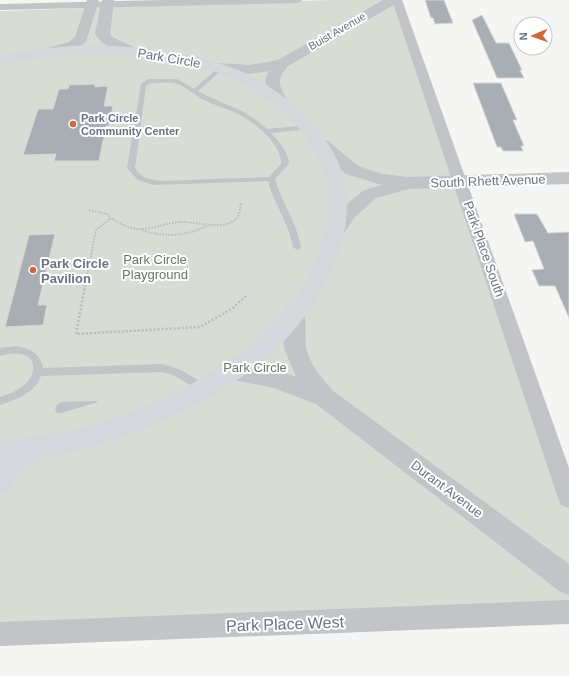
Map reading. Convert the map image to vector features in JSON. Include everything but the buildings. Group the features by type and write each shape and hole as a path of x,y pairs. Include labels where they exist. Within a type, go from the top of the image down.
{"main road":[{"name":"Park Circle","path":"0,60 49,52 90,50 130,51 188,59 217,68 248,81 278,98 295,112 316,136 330,161 335,179 338,204 337,228 328,258 314,286 294,315 266,344 232,371 204,388 147,417 97,434 44,447 0,452"},
{"path":"0,483 18,459 44,447"}],"street":[{"path":"0,7 93,2 298,0"},
{"name":"Buist Avenue","path":"217,68 242,71 265,68 283,63 392,0"},
{"name":"Park Place South","path":"397,0 569,498"},
{"path":"49,52 74,44 80,39 93,2"},
{"path":"108,2 102,37 130,51"},
{"name":"Buist Avenue","path":"278,98 271,85 271,80 272,75 283,63"},
{"name":"South Rhett Avenue","path":"316,136 352,170 381,179 406,183 569,178"},
{"name":"South Rhett Avenue","path":"337,228 348,213 370,194 406,183"},
{"name":"Durant Avenue","path":"294,315 294,348 308,378 324,398 569,581"},
{"name":"Durant Avenue","path":"232,371 276,379 324,398"},
{"name":"Park Place West","path":"0,634 569,612"}],"lane":[{"path":"195,91 217,68"},
{"path":"170,80 177,81 195,91 207,99 239,112 266,131 279,146 285,156 285,164 271,180 162,184 145,181 134,174 131,168 143,85 148,81 170,80"},
{"path":"266,131 316,136"},
{"path":"271,180 274,191 292,225 297,247"},
{"path":"0,352 17,349 26,351 38,362 36,379 30,387 11,399 0,401"},
{"path":"38,372 163,368 178,373 204,388"}],"path":[{"path":"141,230 179,222 207,226 226,224 236,220 242,209 241,203"},
{"path":"89,210 107,214 127,227 157,234 178,234 202,229 207,226"},
{"path":"111,218 96,230 76,334 200,327 233,308 247,295"}],"green space":[{"name":"Park Circle","path":"333,0 397,0 569,499 569,612 0,635 0,11"}],"shaded area":[{"path":"61,402 98,402 61,413 57,413 55,411 57,405"}],"place":[{"name":"Park Circle Community Center","path":"73,124"},
{"name":"Park Circle Pavilion","path":"33,270"}],"park label":[{"name":"Park Circle Playground","path":"155,266"}]}
